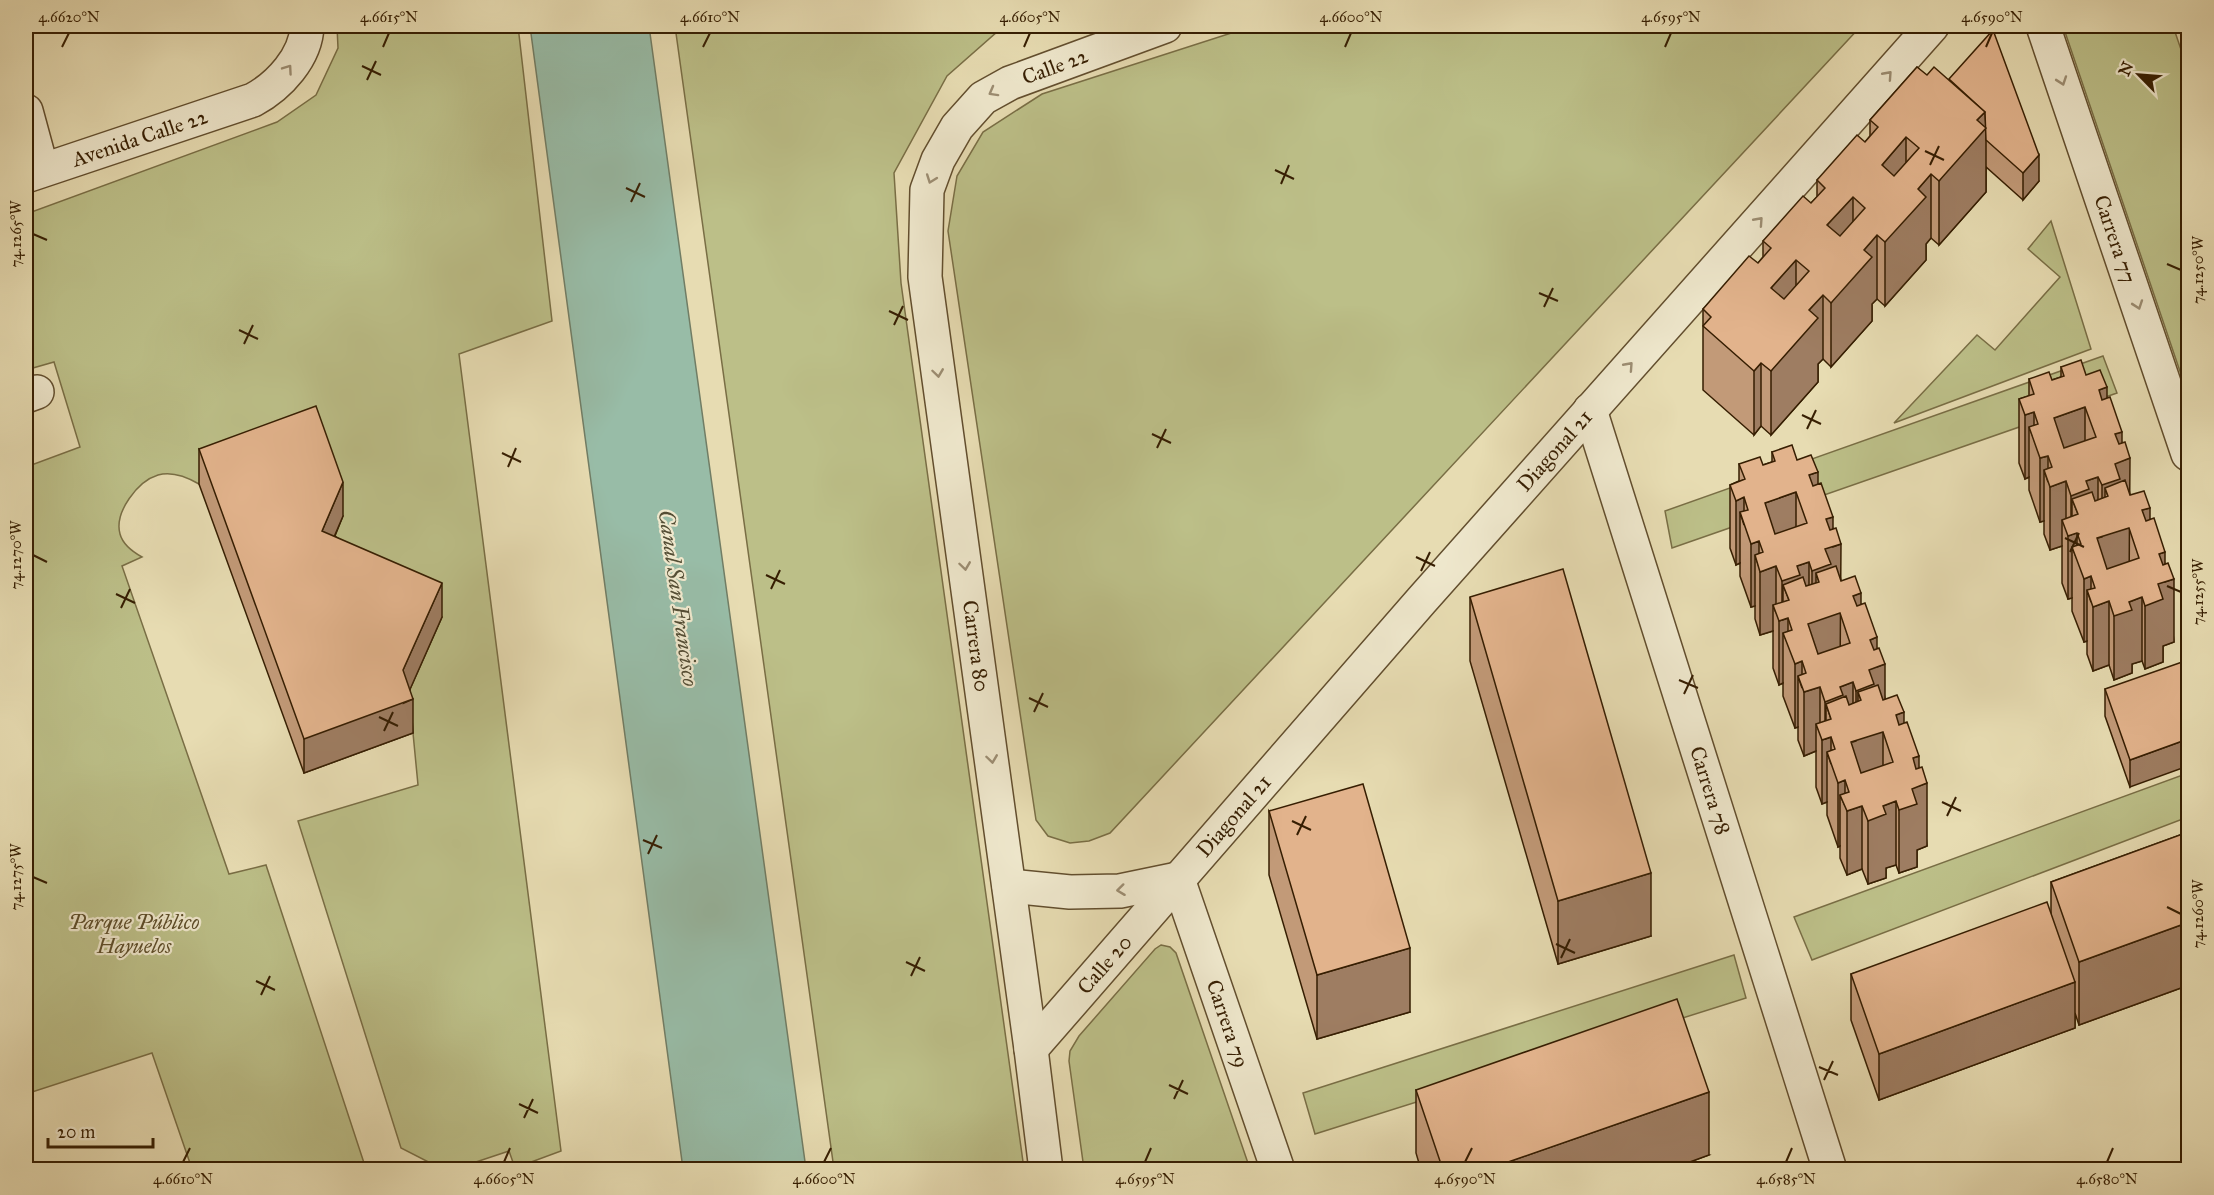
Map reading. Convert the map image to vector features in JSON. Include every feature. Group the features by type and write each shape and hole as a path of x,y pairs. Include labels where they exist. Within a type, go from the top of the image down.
{"street":[{"name":"Avenida Calle 22","path":"34,173 253,100 266,93 281,79 300,53 307,26"},
{"name":"Calle 22","path":"957,127 983,98 1010,83 1165,26"},
{"name":"Diagonal 21","path":"1178,879 1590,410 1932,26"},
{"name":"Carrera 77","path":"2043,26 2188,454"},
{"path":"26,111 34,173"},
{"name":"Carrera 80","path":"957,127 938,160 927,190 925,277 1046,1170"},
{"name":"Carrera 78","path":"1590,410 1830,1170"},
{"path":"1009,886 1070,892 1120,891 1178,879"},
{"name":"Calle 20","path":"1031,1049 1178,879"},
{"name":"Carrera 79","path":"1178,879 1278,1170"}],"green space":[{"name":"Parque Público Hayuelos","path":"337,26 518,26 552,321 459,354 561,1151 515,1168 509,1151 455,1169 444,1170 401,1148 298,821 418,785 413,733 322,565 316,440 199,484 179,475 158,475 150,478 129,499 119,525 123,542 142,557 122,566 229,874 266,865 366,1169 192,1169 152,1053 26,1094 26,467 80,447 54,362 26,370 26,214 277,122 316,95 338,48"},
{"path":"675,26 1015,26 997,32 947,76 894,173 901,283 1024,1169 834,1169"},
{"path":"1253,26 1861,26 1110,833 1089,841 1070,843 1048,836 1036,820 948,231 957,176 983,132 1042,94"},
{"path":"2063,26 2173,26 2188,70 2188,395"},
{"path":"2051,221 2091,349 1894,423 1977,335 1995,350 2060,277 2028,249"},
{"path":"2103,356 2117,393 1672,548 1665,511"},
{"path":"2188,773 2188,817 1812,960 1794,917"},
{"path":"1161,945 1170,947 1176,953 1250,1169 1084,1169 1069,1061 1070,1051 1079,1036"},
{"path":"1734,955 1746,998 1315,1134 1303,1093"}],"water":[{"name":"Canal San Francisco","path":"530,26 649,26 806,1169 683,1169"}],"building":[{"path":"1993,30 2039,155 2023,173 1986,140 1985,112 1949,79"},
{"path":"1917,67 1927,75 1934,67 1985,112 1977,120 1986,128 1939,181 1931,174 1918,189 1926,197 1885,242 1877,235 1864,250 1872,257 1831,303 1823,295 1809,310 1818,318 1771,371 1761,363 1754,371 1703,326 1711,317 1703,309 1749,256 1758,263 1771,248 1763,241 1803,196 1811,203 1825,188 1817,180 1857,135 1865,142 1878,127 1870,120","holes":["1906,137 1919,148 1894,176 1882,165","1853,197 1865,208 1840,236 1827,225","1796,260 1809,271 1784,299 1771,288"]},
{"path":"2081,360 2086,375 2100,370 2107,387 2099,390 2102,400 2110,397 2122,432 2115,434 2119,444 2125,442 2130,458 2115,464 2120,479 2102,485 2098,477 2086,481 2089,489 2071,496 2066,481 2050,487 2044,470 2052,467 2048,456 2040,458 2029,427 2038,424 2034,412 2025,415 2019,399 2034,394 2029,379 2049,372 2052,380 2064,376 2061,367","holes":["2085,407 2096,437 2064,448 2054,418"]},
{"path":"316,406 343,482 322,531 442,583 403,670 413,699 304,739 199,449"},
{"path":"1792,445 1797,460 1811,455 1818,472 1809,475 1813,486 1821,483 1833,517 1826,519 1830,530 1836,528 1841,544 1825,549 1831,564 1812,571 1809,562 1797,566 1800,575 1782,581 1776,566 1760,572 1755,555 1763,552 1759,541 1751,544 1740,512 1748,510 1744,497 1736,501 1730,485 1745,479 1739,464 1760,457 1763,465 1775,461 1772,452","holes":["1796,492 1807,523 1775,534 1765,503"]},
{"path":"2125,480 2130,495 2144,491 2150,508 2142,510 2146,521 2154,518 2165,552 2159,554 2163,565 2168,563 2174,579 2158,584 2163,599 2145,606 2142,597 2129,602 2132,610 2114,616 2109,601 2093,607 2087,590 2095,588 2091,576 2084,579 2072,547 2081,544 2077,533 2068,536 2062,520 2078,514 2072,499 2092,492 2095,501 2108,496 2105,488","holes":["2129,528 2139,558 2107,569 2097,538"]},
{"path":"1836,566 1841,581 1855,576 1861,593 1853,596 1857,606 1865,603 1877,637 1870,640 1874,650 1879,648 1885,664 1869,670 1874,684 1856,691 1853,682 1840,687 1843,695 1825,702 1820,687 1804,692 1798,676 1806,673 1802,661 1795,664 1783,633 1792,630 1788,618 1779,621 1773,605 1789,600 1783,585 1803,577 1806,586 1819,582 1816,573","holes":["1840,613 1850,643 1818,654 1808,624"]},
{"path":"1563,569 1651,873 1558,901 1470,597"},
{"path":"2185,661 2188,672 2188,739 2130,760 2105,689"},
{"path":"1878,685 1883,700 1897,695 1904,712 1896,715 1899,725 1907,722 1919,756 1913,758 1916,769 1922,767 1927,783 1912,789 1917,804 1899,810 1896,801 1883,806 1886,814 1868,821 1862,806 1847,811 1840,795 1849,792 1845,780 1838,783 1827,752 1835,749 1831,737 1822,740 1816,724 1831,719 1826,704 1846,696 1849,705 1861,700 1858,692","holes":["1883,732 1893,762 1861,773 1851,742"]},
{"path":"1363,784 1410,948 1317,975 1269,811"},
{"path":"2188,832 2188,946 2181,925 2079,962 2051,882"},
{"path":"2047,902 2075,982 1879,1054 1851,974"},
{"path":"1677,999 1709,1092 1485,1170 1443,1170 1416,1090"}]}
